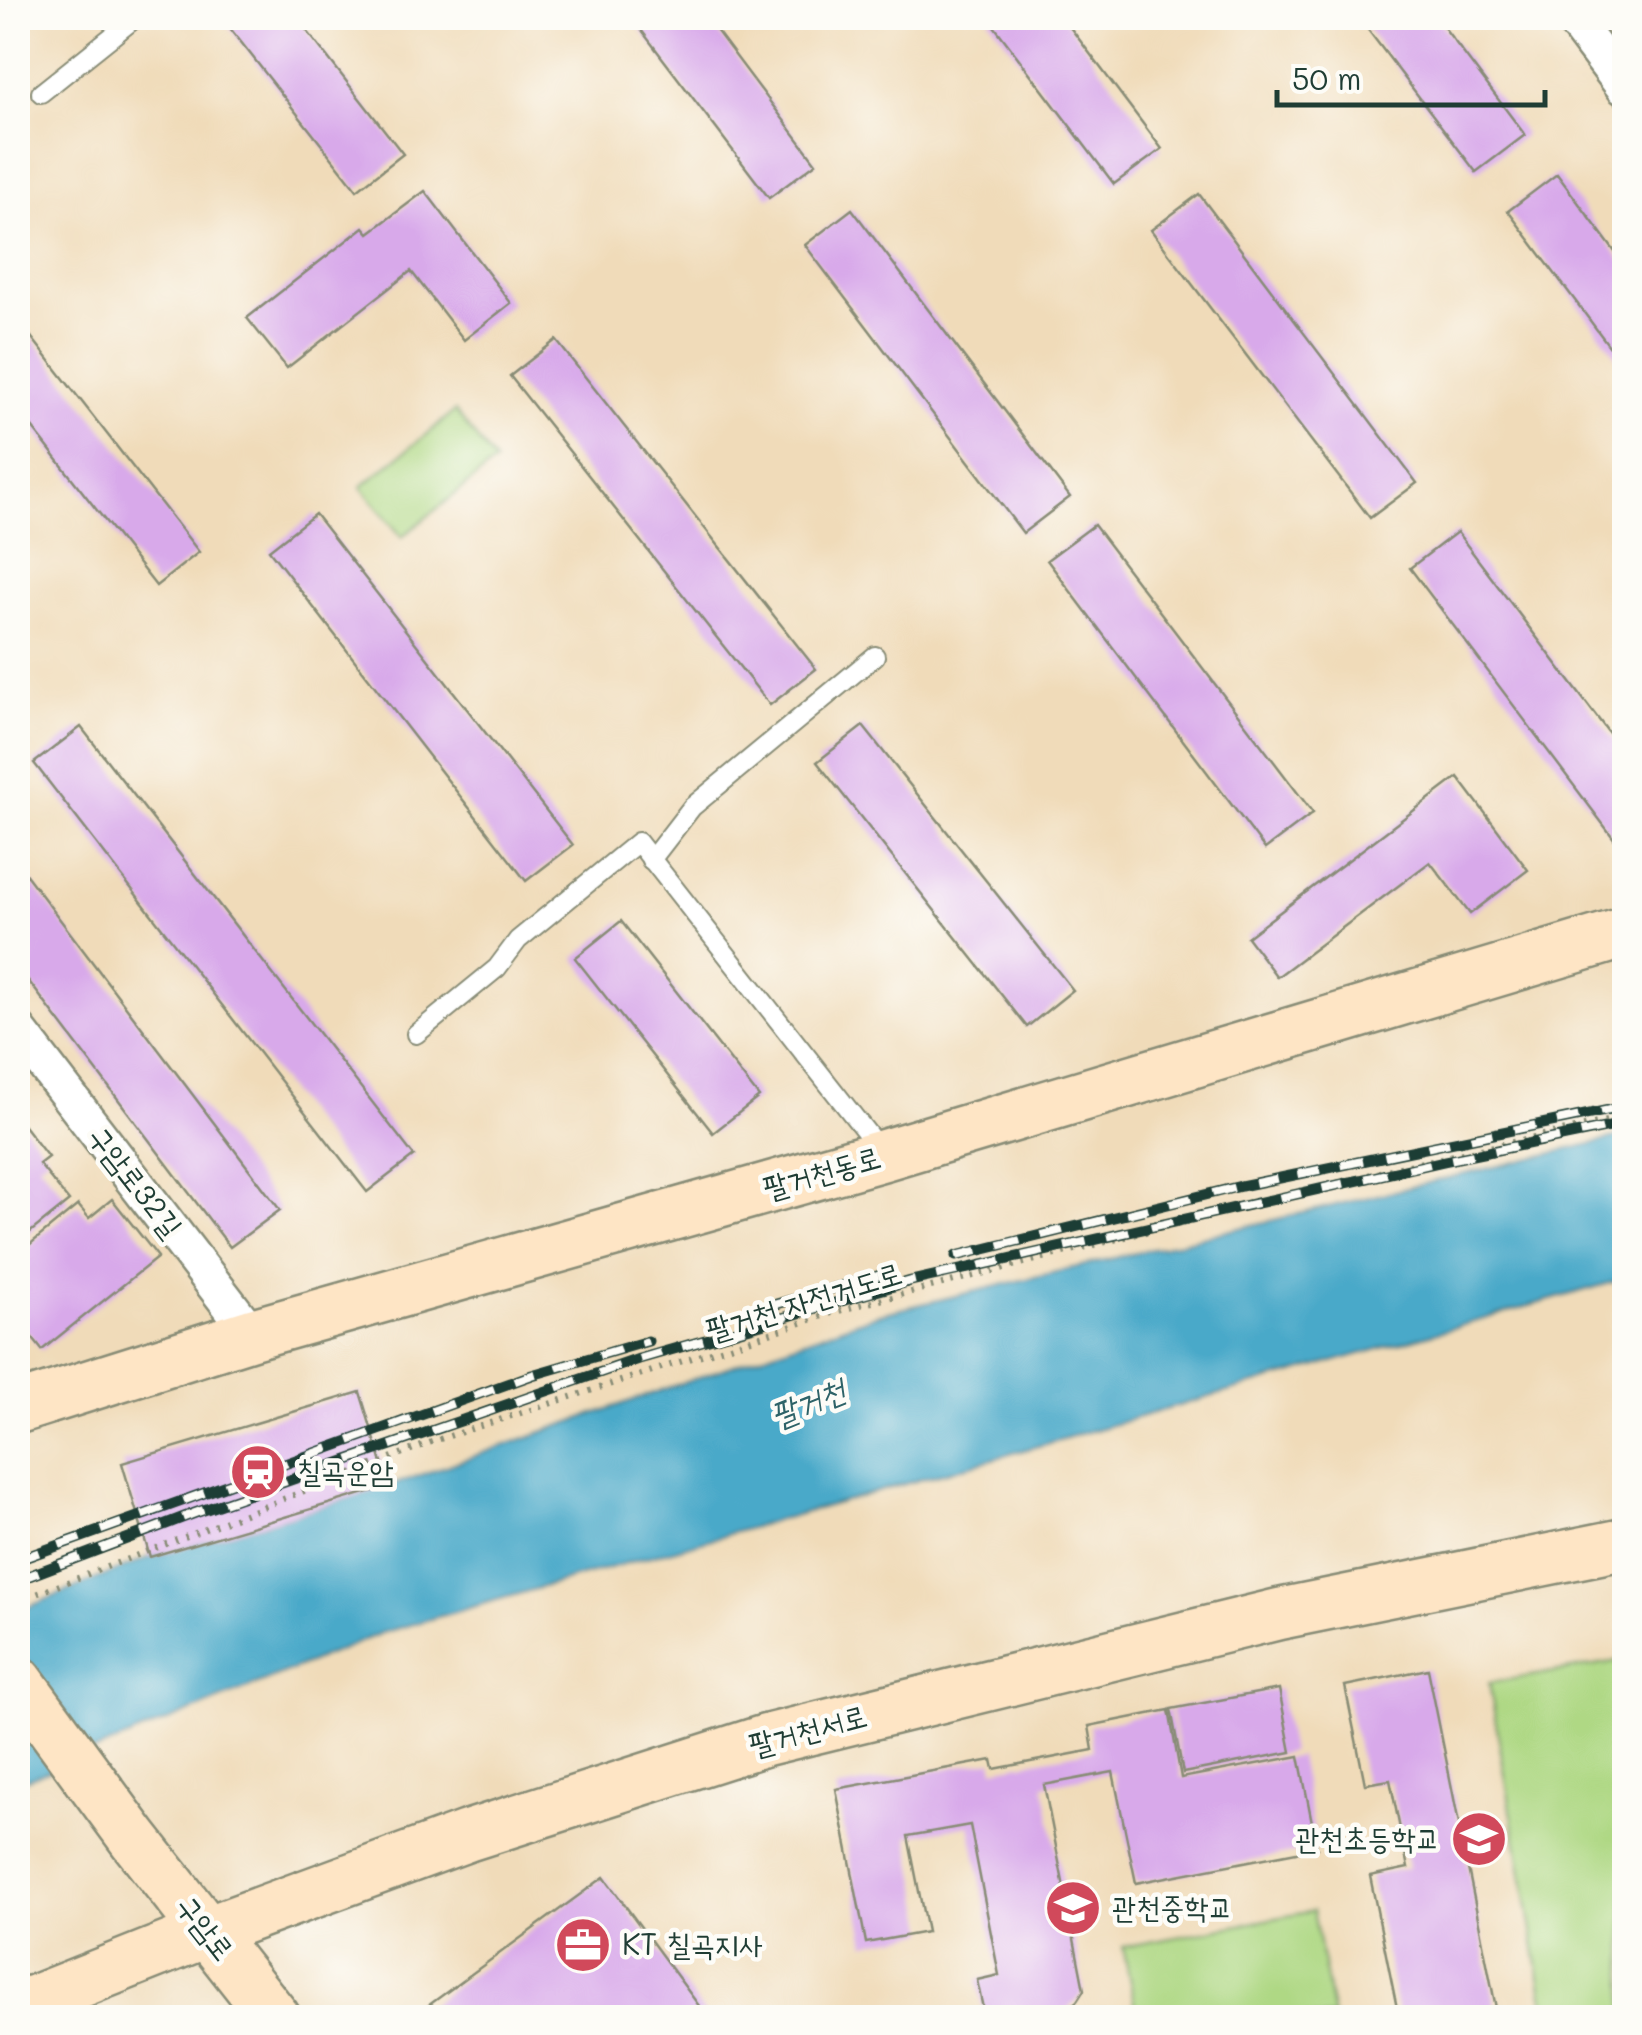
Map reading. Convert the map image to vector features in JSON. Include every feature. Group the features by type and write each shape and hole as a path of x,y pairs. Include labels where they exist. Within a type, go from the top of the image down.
{"main road":[{"name":"팔거천동로","path":"18,1408 252,1334 884,1155 1624,933"},
{"name":"팔거천서로","path":"18,2007 209,1931 467,1836 766,1740 1279,1614 1624,1544"},
{"name":"구암로","path":"18,1681 134,1839 275,2018"}],"street":[{"path":"1572,18 1624,87"},
{"name":"구암로32길","path":"22,1045 252,1334"}],"lane":[{"path":"41,94 135,18"},
{"path":"651,860 692,807 875,656"},
{"path":"416,1034 497,968 518,940 638,842 884,1155"}],"path":[{"name":"팔거천 자전거도로","path":"18,1601 437,1440 846,1310 1391,1169 1624,1117"}],"green space":[{"path":"455,411 495,462 402,537 361,487"},
{"path":"1624,1660 1624,2017 1547,2017 1489,1683"},
{"path":"1313,1911 1333,2017 1137,2017 1123,1947"}],"water":[{"name":"팔거천","path":"1624,1136 1624,1279 381,1633 18,1783 18,1611 150,1557 389,1486 876,1315"}],"building":[{"path":"222,18 297,18 403,154 357,190"},
{"path":"632,18 707,18 816,163 769,198"},
{"path":"988,18 1063,18 1162,149 1114,184"},
{"path":"1359,18 1437,18 1525,135 1476,172"},
{"path":"1557,174 1624,264 1624,366 1508,211"},
{"path":"425,191 511,303 464,340 411,271 287,368 247,318 364,227 369,233"},
{"path":"1199,194 1417,483 1370,518 1151,230"},
{"path":"852,209 1070,497 1023,533 805,245"},
{"path":"18,320 199,552 156,586 18,409"},
{"path":"556,340 816,669 770,705 510,376"},
{"path":"315,514 573,845 526,881 269,550"},
{"path":"1094,525 1313,813 1265,849 1047,560"},
{"path":"1457,532 1624,753 1624,852 1410,568"},
{"path":"863,726 1073,990 1027,1027 817,762"},
{"path":"81,727 414,1156 367,1192 34,763"},
{"path":"1458,777 1528,870 1470,914 1430,862 1277,977 1247,937"},
{"path":"18,864 280,1210 230,1247 18,967"},
{"path":"621,921 759,1097 713,1133 575,958"},
{"path":"18,1118 48,1157 39,1164 69,1201 18,1242"},
{"path":"112,1199 158,1257 42,1350 18,1320 18,1254 78,1205 89,1218"},
{"path":"360,1392 389,1486 150,1557 122,1463"},
{"path":"1428,1669 1498,2018 1435,2018 1434,2012 1399,2018 1370,1876 1408,1868 1390,1780 1365,1784 1345,1686"},
{"path":"1279,1689 1291,1752 1183,1773 1171,1709"},
{"path":"1169,1710 1181,1778 1299,1756 1317,1848 1136,1883 1113,1772 1044,1785 1084,1990 1063,2012 1064,2018 985,2018 977,1980 999,1975 970,1825 908,1836 927,1932 866,1943 836,1789 992,1760 994,1769 1093,1750 1089,1726"},
{"name":"KT 칠곡지사","path":"604,1877 708,2018 421,2018 418,2013"}],"railway":[{"path":"956,1256 1241,1186 1624,1107"},
{"path":"18,1580 195,1513 639,1359 911,1281 1624,1124"},
{"path":"773,1305 888,1273"},
{"path":"18,1560 532,1375 648,1341"}],"place":[{"name":"칠곡운암","path":"258,1472"},
{"name":"관천초등학교","path":"1479,1839"},
{"name":"관천중학교","path":"1073,1908"},
{"name":"KT 칠곡지사","path":"583,1945"}]}
